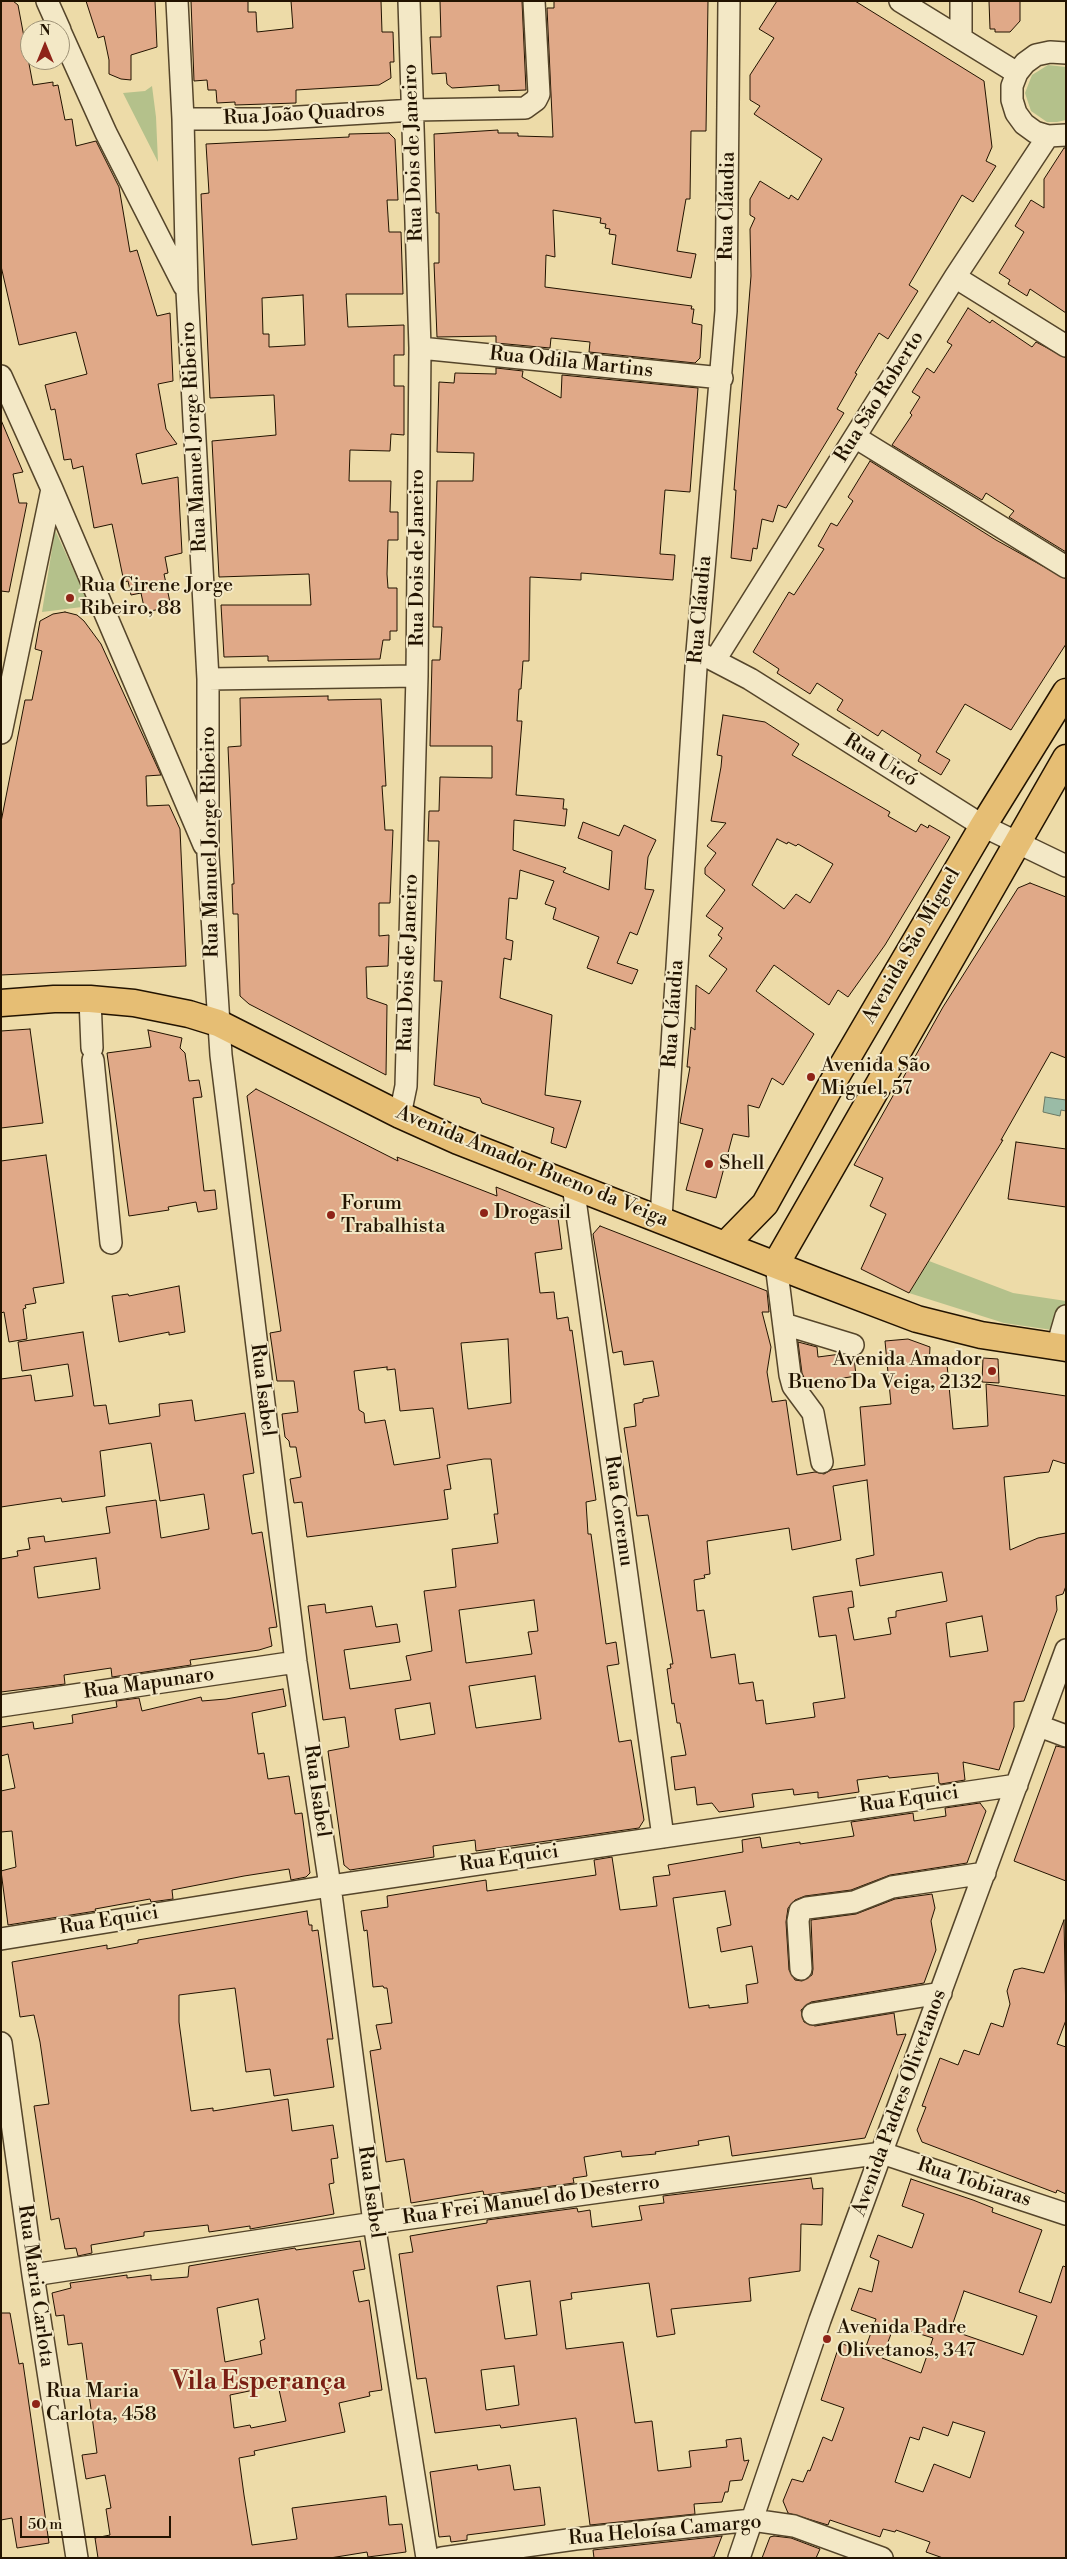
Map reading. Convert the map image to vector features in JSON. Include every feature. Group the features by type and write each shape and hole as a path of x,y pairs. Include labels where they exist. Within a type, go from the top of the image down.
{"main road":[{"name":"Avenida São Miguel","path":"726,1244 765,1204 830,1087 983,826 1066,692"},
{"name":"Avenida São Miguel","path":"766,1261 1017,844 1066,758"},
{"name":"Avenida Amador Bueno da Veiga","path":"1,1003 54,999 90,999 134,1003 189,1014 218,1023 400,1115 458,1141 661,1218 766,1261 917,1319 981,1335 1061,1348"},
{"name":"Avenida São Miguel","path":"765,1204 766,1261"}],"street":[{"path":"47,1 56,20"},
{"name":"Rua Manuel Jorge Ribeiro","path":"177,1 183,119 187,291 208,680 208,854 218,1023"},
{"name":"Rua Dois de Janeiro","path":"400,1115 406,1086 417,676 420,348 410,1"},
{"name":"Rua João Quadros","path":"183,119 266,119 414,110 516,109 530,105 539,94 534,1"},
{"name":"Rua Cláudia","path":"661,1218 706,656 722,378 726,302 729,1"},
{"path":"900,1 962,37 1017,73"},
{"path":"961,1 962,37"},
{"path":"70,52 106,133 187,291"},
{"path":"1057,135 1035,132 1024,124 1016,113 1012,100 1012,86 1017,73 1025,63 1036,55 1050,52 1066,53"},
{"name":"Rua São Roberto","path":"706,656 855,437 955,277 1057,135"},
{"path":"955,277 1066,346"},
{"name":"Rua Odila Martins","path":"420,348 722,378"},
{"path":"3,389 52,489 208,854"},
{"path":"855,437 1066,567"},
{"path":"1,733 52,489"},
{"name":"Rua Uicó","path":"706,656 750,680 983,826 1066,866"},
{"path":"208,680 417,676"},
{"path":"90,999 92,1054 111,1243"},
{"name":"Rua Isabel","path":"218,1023 220,1055 296,1662 330,1886 374,2223 427,2558"},
{"name":"Rua Coremu","path":"573,1185 663,1837"},
{"path":"766,1261 784,1324 793,1386 813,1413 822,1462"},
{"path":"1061,1348 1066,1316"},
{"path":"784,1324 853,1345"},
{"name":"Avenida Padres Olivetanos","path":"739,2558 820,2320 1066,1650"},
{"name":"Rua Mapunaro","path":"1,1706 296,1662"},
{"path":"1039,1726 1066,1736"},
{"name":"Rua Equici","path":"1,1939 330,1886 1017,1784"},
{"path":"801,1969 798,1920 800,1912 807,1908 854,1902 892,1887 985,1872"},
{"path":"814,2014 941,1993"},
{"name":"Rua Maria Carlota","path":"1,2043 33,2275 77,2558"},
{"name":"Rua Frei Manuel do Desterro","path":"33,2275 374,2223 882,2153"},
{"name":"Rua Tobiaras","path":"882,2153 1066,2214"},
{"name":"Rua Heloísa Camargo","path":"442,2558 575,2539 752,2520 794,2526 882,2558"}],"green space":[{"path":"1048,65 1066,67 1066,120 1047,122 1031,111 1025,93 1032,75"},
{"path":"152,86 156,117 158,162 123,93 145,91"},
{"path":"55,530 90,606 42,612"},
{"path":"929,1261 1013,1293 1066,1301 1066,1332 1004,1323 909,1293"}],"shaded area":[{"path":"1045,1097 1066,1100 1066,1111 1061,1110 1060,1116 1043,1112"}],"building":[{"path":"1,1 13,1 18,5 21,20 20,70 30,70 33,85 53,82 53,86 58,85 65,120 72,119 76,146 96,141 119,187 130,252 137,250 157,316 170,313 173,381 158,384 166,429 177,444 136,454 142,484 178,477 182,553 165,557 168,573 164,574 171,607 145,612 141,593 131,595 128,581 124,582 112,524 94,528 83,466 73,469 71,459 64,460 55,409 51,410 45,385 87,374 76,332 19,345 1,266"},
{"path":"86,1 155,1 157,47 131,55 131,80 121,79 109,74 109,60 104,36 98,38"},
{"path":"191,1 248,1 248,12 256,12 257,32 293,28 291,1 381,1 382,32 393,32 394,62 390,62 391,78 379,85 296,90 296,103 235,105 235,102 217,103 216,90 208,90 207,80 194,81"},
{"path":"440,1 522,1 526,90 499,91 499,85 452,88 447,84 446,73 432,74 430,37 441,37"},
{"path":"554,1 708,1 706,131 691,131 690,199 686,199 677,251 696,254 691,278 612,264 616,235 609,234 610,229 605,228 606,224 600,223 601,218 553,210 555,257 546,255 545,287 692,306 691,309 694,309 692,323 702,325 700,358 695,363 589,352 590,342 551,338 550,348 496,343 496,336 437,337 434,263 439,263 439,213 436,213 434,134 498,130 498,133 518,133 518,136 553,137 547,8 554,8"},
{"path":"777,1 855,1 984,81 992,147 986,161 996,166 973,202 962,195 909,285 918,291 888,339 879,333 855,373 857,374 837,409 844,413 786,508 778,505 773,522 762,519 757,549 753,548 751,561 731,558 736,490 734,490 751,276 750,229 755,218 750,215 750,199 760,181 789,199 791,195 798,200 822,159 754,114 760,106 750,100 750,75 774,38 759,29"},
{"path":"989,1 1020,1 1020,21 1010,32 995,32 995,29 990,29"},
{"path":"389,133 395,139 398,200 387,200 389,232 401,232 403,294 346,294 348,327 404,325 404,355 394,355 394,386 404,386 404,435 391,434 390,451 350,450 349,481 391,481 390,512 398,512 398,540 388,540 387,574 388,588 397,588 397,631 390,631 390,640 383,640 380,659 268,661 268,656 224,657 221,605 311,605 309,574 219,577 212,441 276,435 274,395 210,398 201,194 209,193 206,144 349,137 349,134","holes":["303,295 305,345 269,347 269,334 263,334 262,298"]},
{"path":"1064,148 1066,148 1066,313 1030,289 1027,296 1008,284 1010,280 999,273 1024,232 1015,226 1031,200 1044,208 1044,179"},
{"path":"968,308 990,323 992,320 1032,347 1036,342 1066,358 1066,552 1009,517 1014,511 986,493 982,500 892,445 912,415 910,413 920,397 912,392 927,368 934,373 952,345 947,342"},
{"path":"496,368 523,371 522,377 561,398 562,375 698,388 690,492 665,490 660,554 675,555 673,580 581,573 581,580 530,577 529,661 523,661 521,689 519,689 517,721 522,721 516,795 564,799 563,809 567,809 565,826 514,820 513,850 566,868 563,872 609,890 612,851 578,838 583,822 619,836 624,825 656,840 648,857 645,889 654,890 637,935 630,932 617,963 638,970 632,984 587,968 599,937 553,919 556,908 545,904 554,881 520,870 517,899 509,898 506,939 513,941 511,960 504,958 500,998 552,1015 545,1095 581,1101 566,1148 551,1143 554,1128 482,1103 480,1098 434,1085 442,981 434,981 439,841 428,841 429,811 439,811 440,777 492,778 492,746 430,746 432,660 440,660 442,627 433,627 437,481 473,481 474,453 437,452 439,382 454,383 455,373 496,374"},
{"path":"1,420 23,472 13,474 19,503 27,503 9,592 1,591"},
{"path":"870,461 996,540 1066,579 1066,644 1011,730 965,704 936,752 950,760 941,775 918,761 921,755 882,730 878,736 837,710 843,700 817,683 810,694 777,673 779,669 753,652 789,592 794,595 824,549 818,546 831,523 837,526 853,501 848,497"},
{"path":"65,612 77,615 84,621 101,644 161,775 146,776 147,806 169,805 180,829 186,966 1,975 1,822 25,700 32,700 42,651 35,649 40,621 53,614"},
{"path":"328,696 328,700 381,699 386,786 382,786 385,830 393,830 390,903 379,903 379,936 389,935 388,966 366,967 367,998 387,1005 386,1075 249,1004 240,996 238,914 233,914 232,884 234,884 228,747 241,746 240,698"},
{"path":"723,715 765,722 799,744 792,755 890,812 888,816 916,832 921,824 928,828 929,825 950,837 885,945 848,997 838,990 829,1005 774,965 756,991 814,1034 783,1085 772,1078 759,1108 748,1105 749,1137 733,1134 716,1198 686,1190 703,1129 680,1123 690,1067 687,1067 691,1027 695,1030 696,985 709,994 727,969 709,956 722,938 718,935 723,928 706,916 725,890 705,874 705,868 716,853 707,846 726,823 711,821 722,756 717,755","holes":["777,839 787,844 788,842 796,846 798,844 833,864 810,903 796,894 784,909 752,885"]},
{"path":"1030,883 1066,897 1066,1058 1051,1052 1001,1140 1003,1140 909,1293 861,1269 886,1214 870,1206 883,1178 854,1165 943,1007 1018,888"},
{"path":"30,1029 43,1123 1,1128 1,1031"},
{"path":"148,1030 182,1038 180,1048 185,1053 189,1081 199,1080 202,1097 193,1098 204,1191 215,1190 217,1209 198,1212 196,1202 168,1207 169,1210 129,1216 107,1053 151,1047"},
{"path":"256,1089 398,1161 397,1157 497,1196 496,1187 553,1210 558,1218 562,1249 535,1253 540,1293 554,1292 557,1319 568,1317 570,1331 572,1330 596,1500 586,1502 588,1534 591,1534 606,1644 616,1642 619,1664 607,1666 619,1742 631,1740 644,1820 639,1828 476,1851 475,1840 433,1846 434,1857 350,1870 344,1865 328,1751 349,1747 345,1717 323,1720 308,1606 325,1604 326,1613 372,1606 376,1627 397,1624 400,1642 344,1650 350,1689 411,1680 406,1656 432,1651 424,1591 456,1587 452,1549 498,1543 494,1514 498,1514 491,1459 484,1459 447,1465 451,1489 444,1490 448,1519 307,1537 302,1502 294,1503 290,1479 301,1477 296,1447 290,1447 289,1441 285,1437 282,1414 298,1412 294,1381 277,1381 270,1333 281,1331 247,1096","holes":["508,1339 511,1403 468,1409 461,1343","387,1367 387,1370 395,1369 400,1411 433,1408 440,1458 394,1465 385,1420 365,1423 364,1413 359,1410 354,1371","534,1600 538,1631 528,1632 532,1654 466,1663 459,1610","535,1676 541,1719 476,1728 469,1686","430,1703 435,1734 400,1740 395,1709"]},
{"path":"1016,1142 1066,1149 1066,1207 1008,1199"},
{"path":"46,1155 64,1283 33,1288 36,1303 25,1305 26,1308 23,1309 27,1339 9,1342 4,1312 1,1313 1,1161"},
{"path":"600,1226 767,1291 769,1312 762,1312 771,1347 767,1372 772,1402 786,1400 797,1475 815,1472 824,1474 831,1470 865,1465 860,1407 891,1404 885,1341 908,1339 930,1347 929,1365 947,1364 953,1429 988,1426 986,1384 1066,1396 1066,1464 1053,1460 1049,1472 1004,1477 1010,1550 1038,1538 1066,1533 1066,1586 1063,1594 1056,1596 1057,1610 1024,1701 1014,1702 1014,1727 999,1770 963,1762 965,1780 941,1784 939,1783 938,1773 857,1780 859,1792 818,1798 818,1792 794,1795 793,1789 752,1794 754,1807 719,1812 712,1803 697,1805 695,1787 675,1790 671,1757 686,1755 680,1723 677,1723 674,1703 672,1704 667,1669 671,1668 670,1664 673,1664 648,1515 637,1516 624,1428 636,1426 634,1404 643,1402 643,1399 659,1396 653,1361 624,1365 622,1351 613,1353 593,1234","holes":["867,1480 874,1555 856,1559 860,1586 942,1572 947,1601 896,1611 896,1617 888,1618 891,1634 854,1640 848,1608 854,1607 852,1591 813,1597 819,1637 836,1635 845,1698 813,1703 815,1717 766,1724 763,1700 756,1701 753,1682 739,1684 735,1654 711,1658 704,1610 697,1611 694,1580 705,1578 704,1575 710,1574 707,1541 789,1528 792,1550 841,1540 833,1486","982,1616 988,1651 950,1657 946,1623"]},
{"path":"179,1286 185,1332 169,1335 169,1332 119,1342 112,1296 128,1294 129,1296"},
{"path":"83,1332 94,1406 106,1405 109,1424 160,1416 159,1404 192,1400 195,1421 245,1413 254,1473 243,1475 252,1534 262,1532 277,1627 269,1628 272,1646 259,1650 190,1660 191,1665 112,1677 111,1668 64,1675 65,1684 1,1692 1,1559 18,1556 17,1551 30,1549 28,1538 44,1536 45,1542 110,1533 106,1507 156,1500 161,1538 209,1529 204,1494 160,1501 151,1443 100,1451 105,1496 62,1502 61,1498 1,1507 1,1379 31,1375 35,1401 73,1396 68,1364 22,1371 18,1342","holes":["96,1558 100,1589 38,1598 34,1567"]},
{"path":"798,1342 817,1347 818,1357 841,1354 854,1357 856,1376 807,1384 802,1373"},
{"path":"983,1358 998,1359 999,1383 982,1382"},
{"path":"283,1689 286,1706 252,1713 258,1754 264,1753 268,1779 289,1776 295,1814 302,1813 310,1873 306,1877 291,1880 289,1869 244,1876 172,1890 173,1899 151,1902 150,1899 95,1909 96,1911 8,1925 1,1871 16,1867 12,1831 1,1832 1,1791 15,1788 8,1754 1,1756 1,1727 33,1722 34,1729 73,1723 72,1715 117,1707 116,1701 139,1698 142,1711 201,1697 202,1701 226,1699"},
{"path":"1056,1746 1066,1748 1066,1881 1014,1861"},
{"path":"980,1803 986,1811 967,1863 890,1875 851,1890 805,1896 795,1900 788,1908 786,1922 789,1970 795,1980 802,1981 812,1975 813,1969 811,1920 856,1914 895,1899 932,1894 935,1908 931,1921 936,1950 924,1983 811,2002 801,2010 804,2022 815,2026 894,2013 897,2035 906,2034 865,2138 732,2156 729,2136 698,2141 699,2145 655,2152 656,2154 622,2157 621,2151 584,2157 587,2176 573,2178 574,2183 484,2195 483,2191 411,2203 404,2159 386,2162 370,2051 381,2049 376,2025 392,2023 387,1988 383,1986 373,1987 367,1930 364,1931 361,1911 388,1907 387,1896 486,1880 487,1891 596,1875 594,1860 612,1857 620,1910 657,1906 653,1877 670,1875 668,1865 743,1852 742,1840 760,1837 762,1848 854,1836 851,1822 913,1813 914,1821 946,1816 945,1808","holes":["725,1891 731,1925 717,1928 721,1952 752,1946 758,1983 746,1985 748,2003 709,2008 709,2005 689,2008 673,1898"]},
{"path":"307,1911 312,1931 318,1930 333,2039 327,2039 334,2087 274,2096 270,2069 246,2072 235,1988 179,1995 179,2022 191,2111 213,2108 213,2111 288,2099 292,2131 333,2125 338,2158 331,2159 334,2183 329,2184 334,2214 250,2229 250,2226 209,2232 208,2225 144,2232 144,2236 91,2245 92,2253 78,2256 76,2248 65,2249 59,2218 51,2220 34,2106 49,2104 40,2042 34,2015 20,2017 12,1962 107,1945 107,1949 138,1943 138,1940"},
{"path":"1064,1920 1066,2020 1057,2044 1066,2047 1066,2194 1057,2190 1056,2193 922,2142 917,2130 926,2107 922,2106 940,2058 958,2065 964,2050 979,2055 991,2023 1003,2027 1010,2004 1007,1991 1014,1970 1022,1968 1044,1973"},
{"path":"811,2178 813,2189 823,2188 822,2225 801,2224 800,2271 749,2278 751,2301 671,2309 675,2334 657,2337 649,2283 571,2293 572,2299 560,2301 566,2349 623,2342 635,2423 652,2421 658,2471 691,2467 689,2451 727,2447 726,2440 741,2438 744,2461 749,2460 742,2480 730,2481 728,2492 725,2492 722,2502 694,2504 695,2514 590,2525 576,2418 501,2428 500,2425 435,2433 426,2378 417,2379 399,2254 413,2252 410,2236 487,2223 487,2220 577,2208 578,2212 590,2210 592,2227 642,2220 639,2206 664,2203 663,2196","holes":["530,2281 537,2335 505,2339 497,2286","514,2366 519,2405 486,2410 481,2370"]},
{"path":"911,2179 973,2200 993,2208 992,2212 1042,2230 1019,2292 1051,2303 1063,2266 1066,2267 1066,2558 943,2558 926,2552 930,2542 896,2530 895,2532 883,2529 880,2537 830,2520 828,2525 788,2513 783,2501 792,2479 803,2482 808,2470 810,2471 823,2437 832,2441 844,2408 821,2400 840,2343 864,2352 876,2319 851,2310 859,2288 872,2292 879,2261 870,2257 878,2235 912,2248 924,2214 902,2206","holes":["964,2291 1037,2316 1023,2355 962,2334 964,2328 953,2323","894,2326 933,2338 921,2373 882,2358","953,2422 985,2432 970,2478 934,2464 923,2492 895,2482 910,2437 919,2440 923,2427 948,2436"]},
{"path":"360,2241 365,2269 353,2271 359,2302 369,2300 382,2390 369,2392 370,2396 339,2403 345,2432 254,2451 255,2455 239,2458 252,2545 297,2539 292,2508 386,2496 389,2525 402,2524 406,2552 368,2557 367,2552 330,2558 98,2558 95,2538 110,2535 106,2509 111,2508 105,2475 86,2479 82,2455 97,2453 82,2343 68,2345 64,2315 56,2316 52,2293 71,2288 70,2283 127,2275 127,2278 151,2275 151,2280 188,2277 189,2266 295,2248 296,2250","holes":["258,2299 265,2339 260,2341 262,2354 225,2362 217,2308","278,2385 286,2421 251,2428 250,2425 234,2428 230,2395"]},
{"path":"1,2313 10,2313 19,2364 23,2363 49,2543 17,2548 12,2518 1,2520"},
{"path":"477,2465 478,2470 510,2465 514,2490 540,2487 545,2525 467,2535 467,2540 451,2542 450,2536 439,2537 430,2472"},
{"path":"722,2536 714,2557 594,2558 593,2550"},
{"path":"770,2537 791,2538 820,2549 816,2558 762,2558"}],"place":[{"name":"Rua Cirene Jorge Ribeiro, 88","path":"70,598"},
{"name":"Avenida São Miguel, 57","path":"811,1077"},
{"name":"Shell","path":"709,1164"},
{"name":"Drogasil","path":"484,1213"},
{"name":"Forum Trabalhista","path":"331,1215"},
{"name":"Avenida Amador Bueno Da Veiga, 2132","path":"992,1371"},
{"name":"Avenida Padre Olivetanos, 347","path":"827,2339"},
{"name":"Rua Maria Carlota, 458","path":"36,2404"}],"district":[{"name":"Vila Esperança","path":"259,2383"}]}
